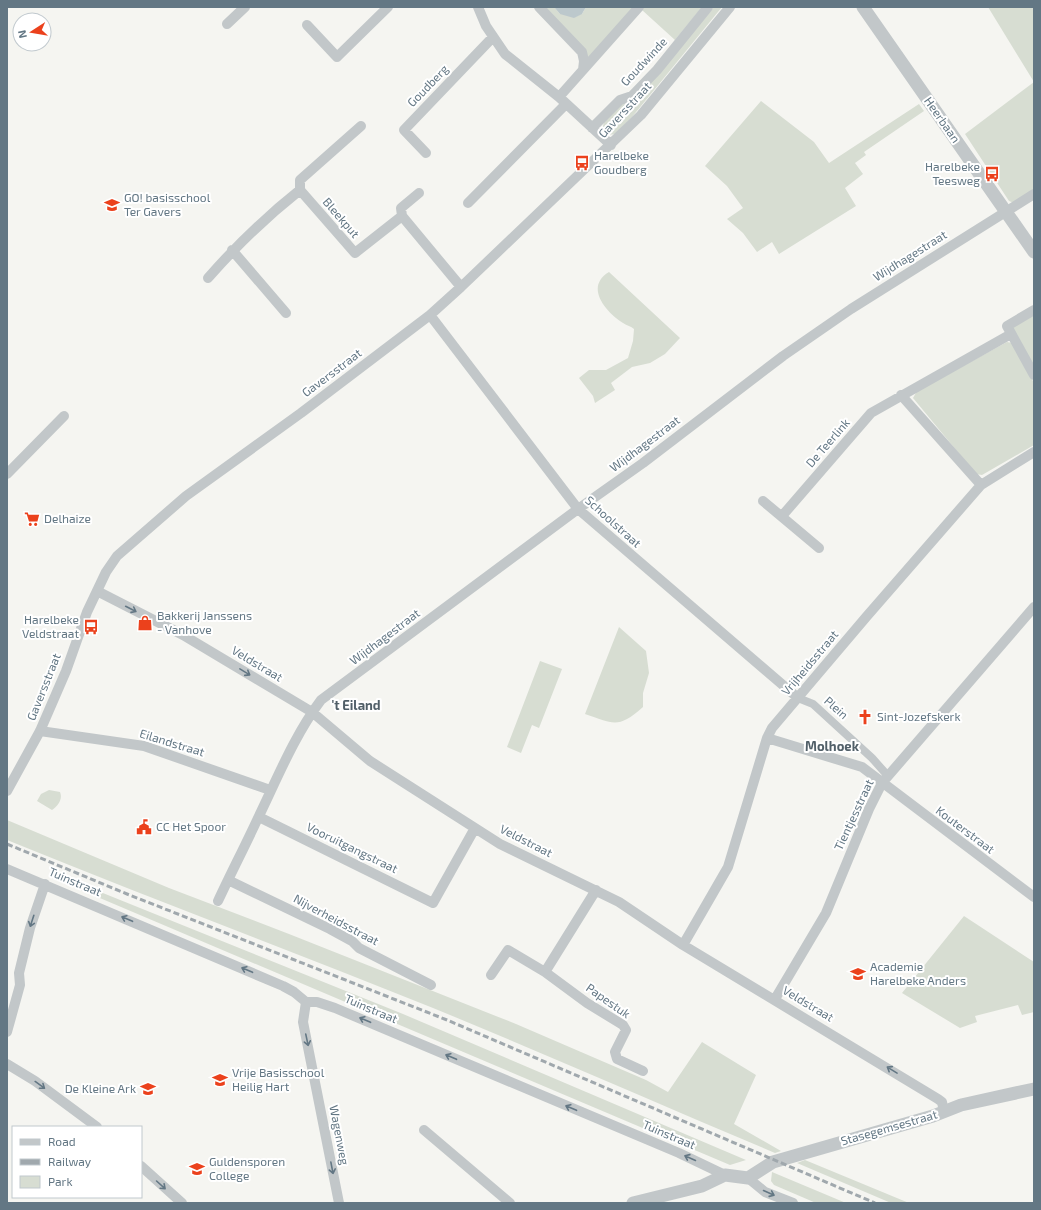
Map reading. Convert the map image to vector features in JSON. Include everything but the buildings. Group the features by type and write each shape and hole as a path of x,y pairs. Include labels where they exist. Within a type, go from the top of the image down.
{"street":[{"path":"227,24 245,7"},
{"path":"307,25 338,57 388,7"},
{"path":"478,7 493,37 505,54 516,65 562,100 611,145"},
{"path":"539,7 582,52 584,61 583,70"},
{"path":"468,203 562,100 583,70 640,7"},
{"name":"Goudwinde","path":"592,128 620,100 632,96 657,70 708,7"},
{"name":"Gaversstraat","path":"7,791 40,731 66,671 96,591 117,556 186,496 248,452 430,315 461,288 641,115 730,7"},
{"name":"Heerbaan","path":"863,7 1034,252"},
{"name":"Goudberg","path":"426,153 404,130 493,37"},
{"path":"208,278 232,250 265,218 300,190 300,180 361,126"},
{"name":"Bleekput","path":"300,190 355,254 402,216 401,208 419,193"},
{"name":"Wijdhagestraat","path":"312,712 321,700 578,509 643,463 783,356 850,309 1034,194"},
{"path":"402,216 461,288"},
{"path":"232,250 286,313"},
{"path":"1034,310 1007,326 1034,375"},
{"name":"Schoolstraat","path":"430,315 578,509 798,698"},
{"name":"De Teerlink","path":"782,516 866,418 901,395 1011,334"},
{"path":"901,395 981,485"},
{"path":"7,474 64,416"},
{"name":"Vrijheidsstraat","path":"683,945 728,867 767,738 772,728 981,485 1034,452"},
{"path":"763,501 819,548"},
{"name":"Veldstraat","path":"96,591 183,635 312,712 370,761 500,844 619,902 683,945 775,999 938,1099 942,1102 944,1112"},
{"name":"Tientjesstraat","path":"775,999 826,913 869,809 885,779 1034,607"},
{"name":"Plein","path":"798,698 813,704 872,758 885,779"},
{"path":"218,901 259,817 270,790 312,712"},
{"name":"Eilandstraat","path":"40,731 144,746 270,790"},
{"path":"767,738 862,767 885,779"},
{"name":"Kouterstraat","path":"885,779 1034,896"},
{"name":"Vooruitgangstraat","path":"259,817 432,903 475,828"},
{"name":"Tuinstraat","path":"7,869 283,986 294,992 306,1002 317,1002 335,1008 725,1175"},
{"name":"Nijverheidsstraat","path":"228,880 330,929 352,941 359,948 431,985"},
{"path":"7,1032 20,985 19,973 30,928 45,884"},
{"path":"545,972 596,890"},
{"name":"Papestuk","path":"491,975 508,950 545,972 587,1003 623,1025 626,1030 615,1052 617,1059 643,1071"},
{"name":"Wagenweg","path":"306,1002 303,1022 339,1203"},
{"path":"7,1064 35,1081 96,1126"},
{"name":"Stasegemsestraat","path":"748,1178 773,1162 944,1112 961,1105 1034,1089"},
{"path":"424,1130 510,1203"},
{"path":"142,1167 182,1203"},
{"path":"633,1203 702,1186 725,1175 748,1178 766,1192 793,1203"}],"green space":[{"path":"545,7 554,7 560,14 582,14 586,7 636,7 587,61"},
{"path":"644,7 702,7 675,40 642,10"},
{"path":"714,7 722,7 632,117 615,134 603,132 604,122 623,102 669,61"},
{"path":"988,7 1034,7 1034,82"},
{"path":"1034,82 1034,191 1014,203 1009,201 965,134"},
{"path":"761,101 814,142 829,163 919,104 924,111 864,152 866,155 855,163 863,174 845,188 856,206 779,254 772,242 757,252 743,233 727,219 743,208 727,186 705,166"},
{"path":"609,272 680,338 665,354 650,363 632,367 611,383 615,390 595,403 593,396 579,378 589,370 606,370 628,358 633,341 634,329 616,318 600,299 598,285 602,278"},
{"path":"1034,314 1034,367 1012,327"},
{"path":"1007,342 1013,343 1034,383 1034,445 982,475 976,474 913,398 917,391"},
{"path":"619,627 646,651 649,673 643,693 643,707 635,714 621,722 610,722 585,714"},
{"path":"540,661 562,669 539,728 532,725 521,753 507,747"},
{"path":"49,790 60,792 61,795 59,802 52,810 37,801 41,794"},
{"path":"7,820 169,888 516,1024 646,1080 668,1092 702,1042 756,1075 734,1124 781,1151 775,1153 433,1008 7,840"},
{"path":"83,885 403,1014 746,1160 730,1165 81,890"},
{"path":"964,916 1034,962 1034,1012 1022,1015 1018,1005 975,1016 977,1022 960,1028 902,993"},
{"path":"805,1160 909,1203 891,1203 797,1163"},
{"path":"772,1172 846,1203 816,1203 774,1185 771,1181"}],"shaded area":[{"path":"554,7 586,7 582,14 574,18 560,14"}],"railway":[{"path":"7,844 127,894 447,1020 875,1203"}],"place":[{"name":"Harelbeke Goudberg","path":"582,163"},
{"name":"Harelbeke Teesweg","path":"992,174"},
{"name":"GO! basisschool Ter Gavers","path":"112,205"},
{"name":"Delhaize","path":"32,519"},
{"name":"Bakkerij Janssens - Vanhove","path":"145,623"},
{"name":"Harelbeke Veldstraat","path":"91,627"},
{"name":"Sint-Jozefskerk","path":"865,717"},
{"name":"CC Het Spoor","path":"144,827"},
{"name":"Academie Harelbeke Anders","path":"858,974"},
{"name":"Vrije Basisschool Heilig Hart","path":"220,1080"},
{"name":"De Kleine Ark","path":"148,1089"},
{"name":"Guldensporen College","path":"197,1169"}],"district":[{"name":"'t Eiland","path":"356,705"},
{"name":"Molhoek","path":"832,746"}]}
